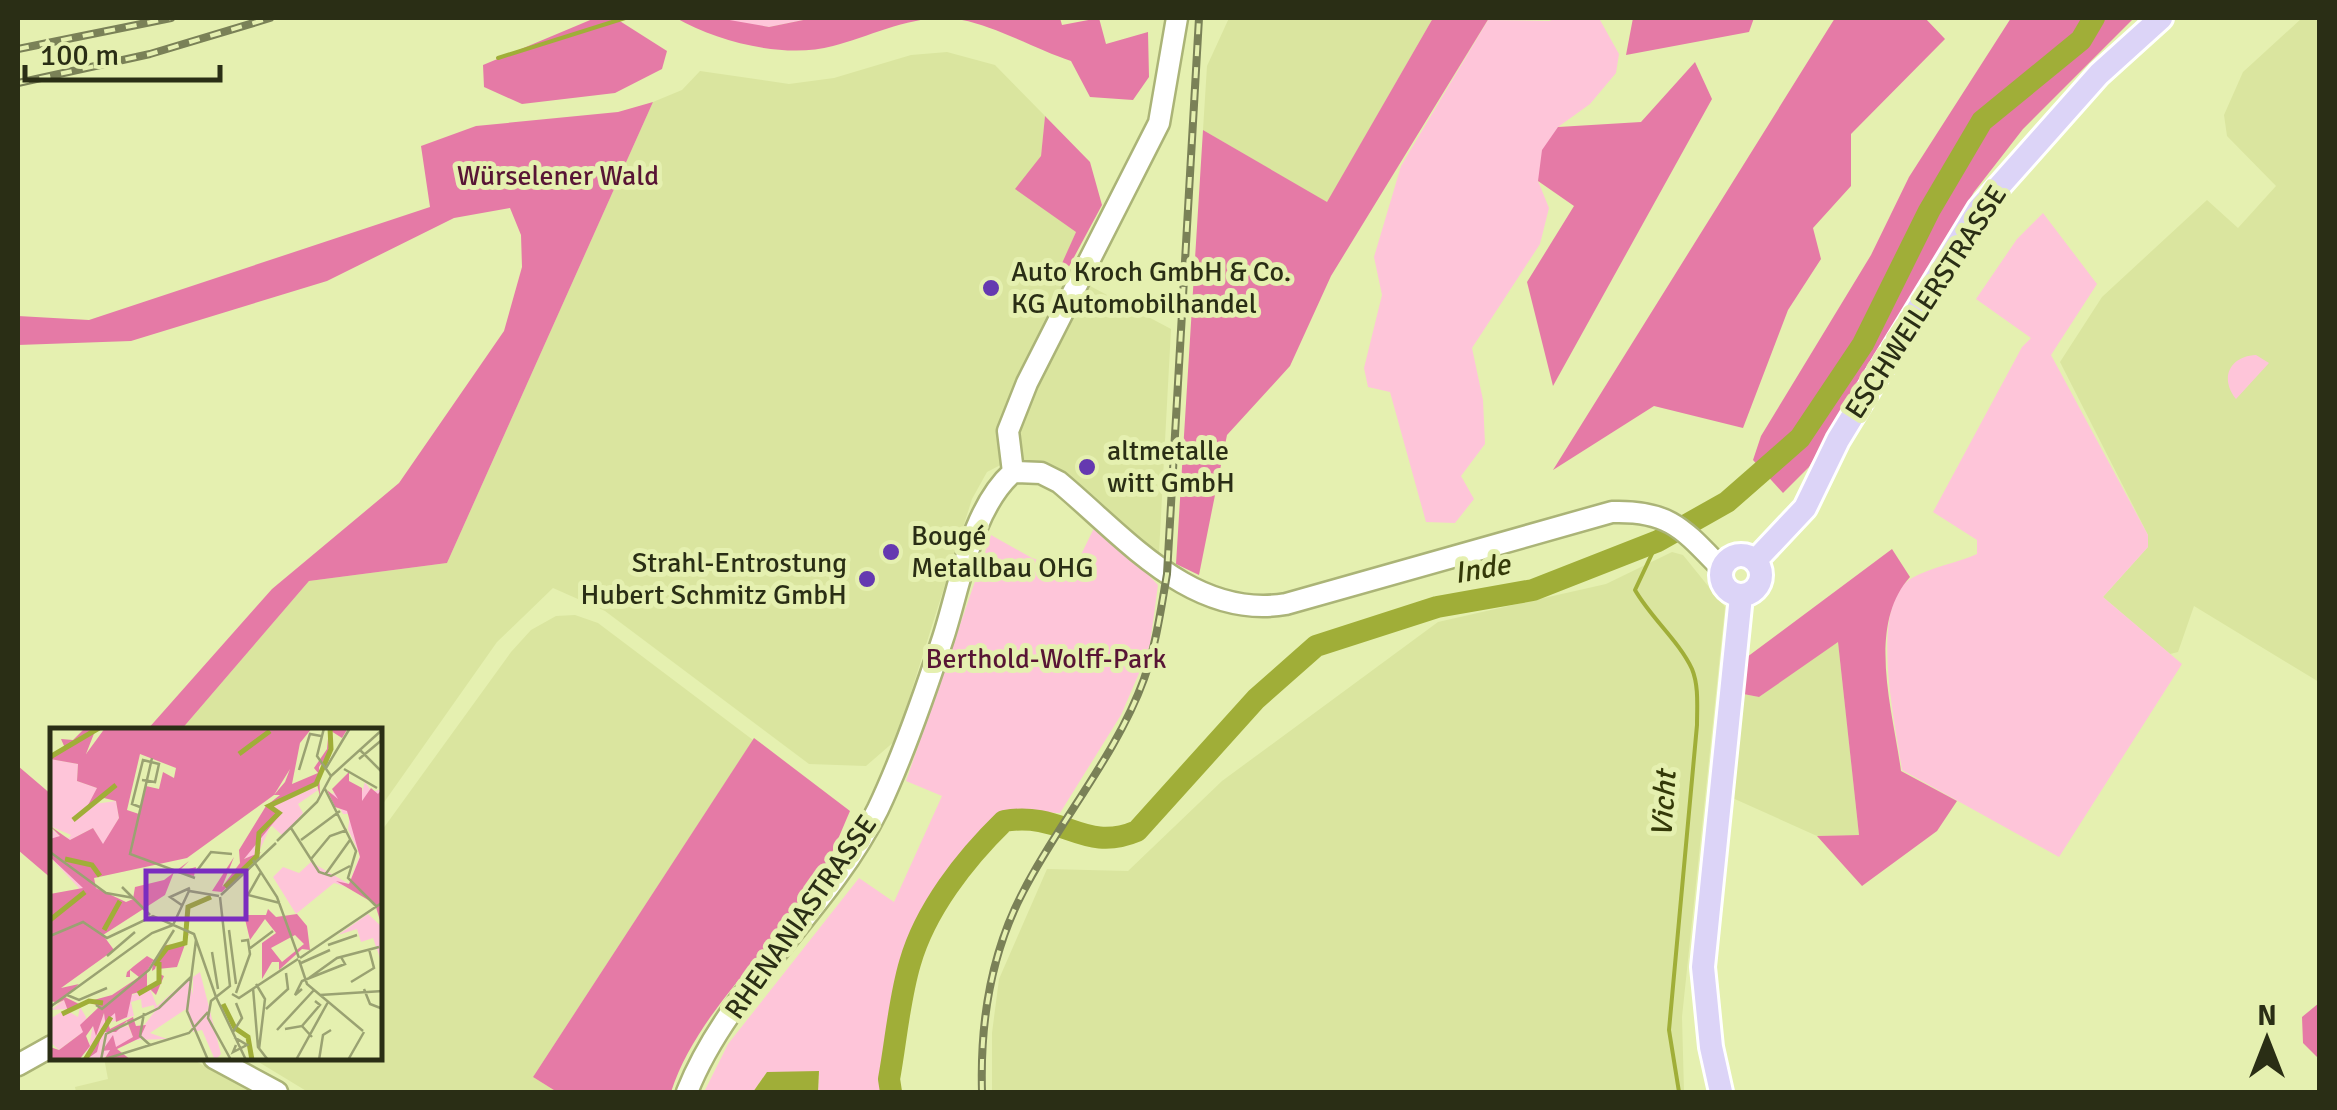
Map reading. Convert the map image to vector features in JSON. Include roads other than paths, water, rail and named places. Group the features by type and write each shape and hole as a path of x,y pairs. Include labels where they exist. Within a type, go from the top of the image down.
{"main road":[{"path":"1177,18 1159,124 1027,383 1008,430 1013,472 1041,473 1059,482 1167,574 1196,592 1240,607 1286,604 1612,512 1651,512 1670,519 1722,569 1725,588 1740,596"},
{"name":"ESCHWEILERSTRASSE","path":"1755,561 1804,508 1838,440 1979,209 2099,74 2161,18"},
{"name":"RHENANIASTRASSE","path":"687,1092 714,1039 824,892 877,812 921,703 989,500 1013,472"},
{"path":"1722,569 1738,555 1755,561 1762,574 1759,585 1740,596"},
{"path":"1721,1092 1708,1030 1703,967 1740,596"},
{"path":"18,1065 50,1047"},
{"path":"218,1060 277,1092"}],"waterway":[{"path":"498,58 625,18"},
{"name":"Inde","path":"891,1092 889,1079 900,1006 917,943 948,886 1004,821 1042,822 1102,838 1137,831 1256,699 1316,646 1437,607 1533,590 1658,541 1727,502 1800,438 1863,344 1929,211 1982,121 2081,40 2094,18"},
{"name":"Vicht","path":"1658,541 1635,590 1686,659 1697,697 1669,1030 1679,1092"}],"railway":[{"path":"18,49 171,18"},
{"path":"18,83 150,54 270,18"},
{"path":"982,1092 990,989 1012,915 1118,735 1148,666 1158,627 1167,574 1199,18"}],"place":[{"name":"Auto Kroch GmbH & Co. KG Automobilhandel","path":"991,288"},
{"name":"altmetalle witt GmbH","path":"1087,467"},
{"name":"Bougé Metallbau OHG","path":"891,552"},
{"name":"Strahl-Entrostung Hubert Schmitz GmbH","path":"867,579"}],"park label":[{"name":"Würselener Wald","path":"558,176"},
{"name":"Berthold-Wolff-Park","path":"1046,659"}]}
